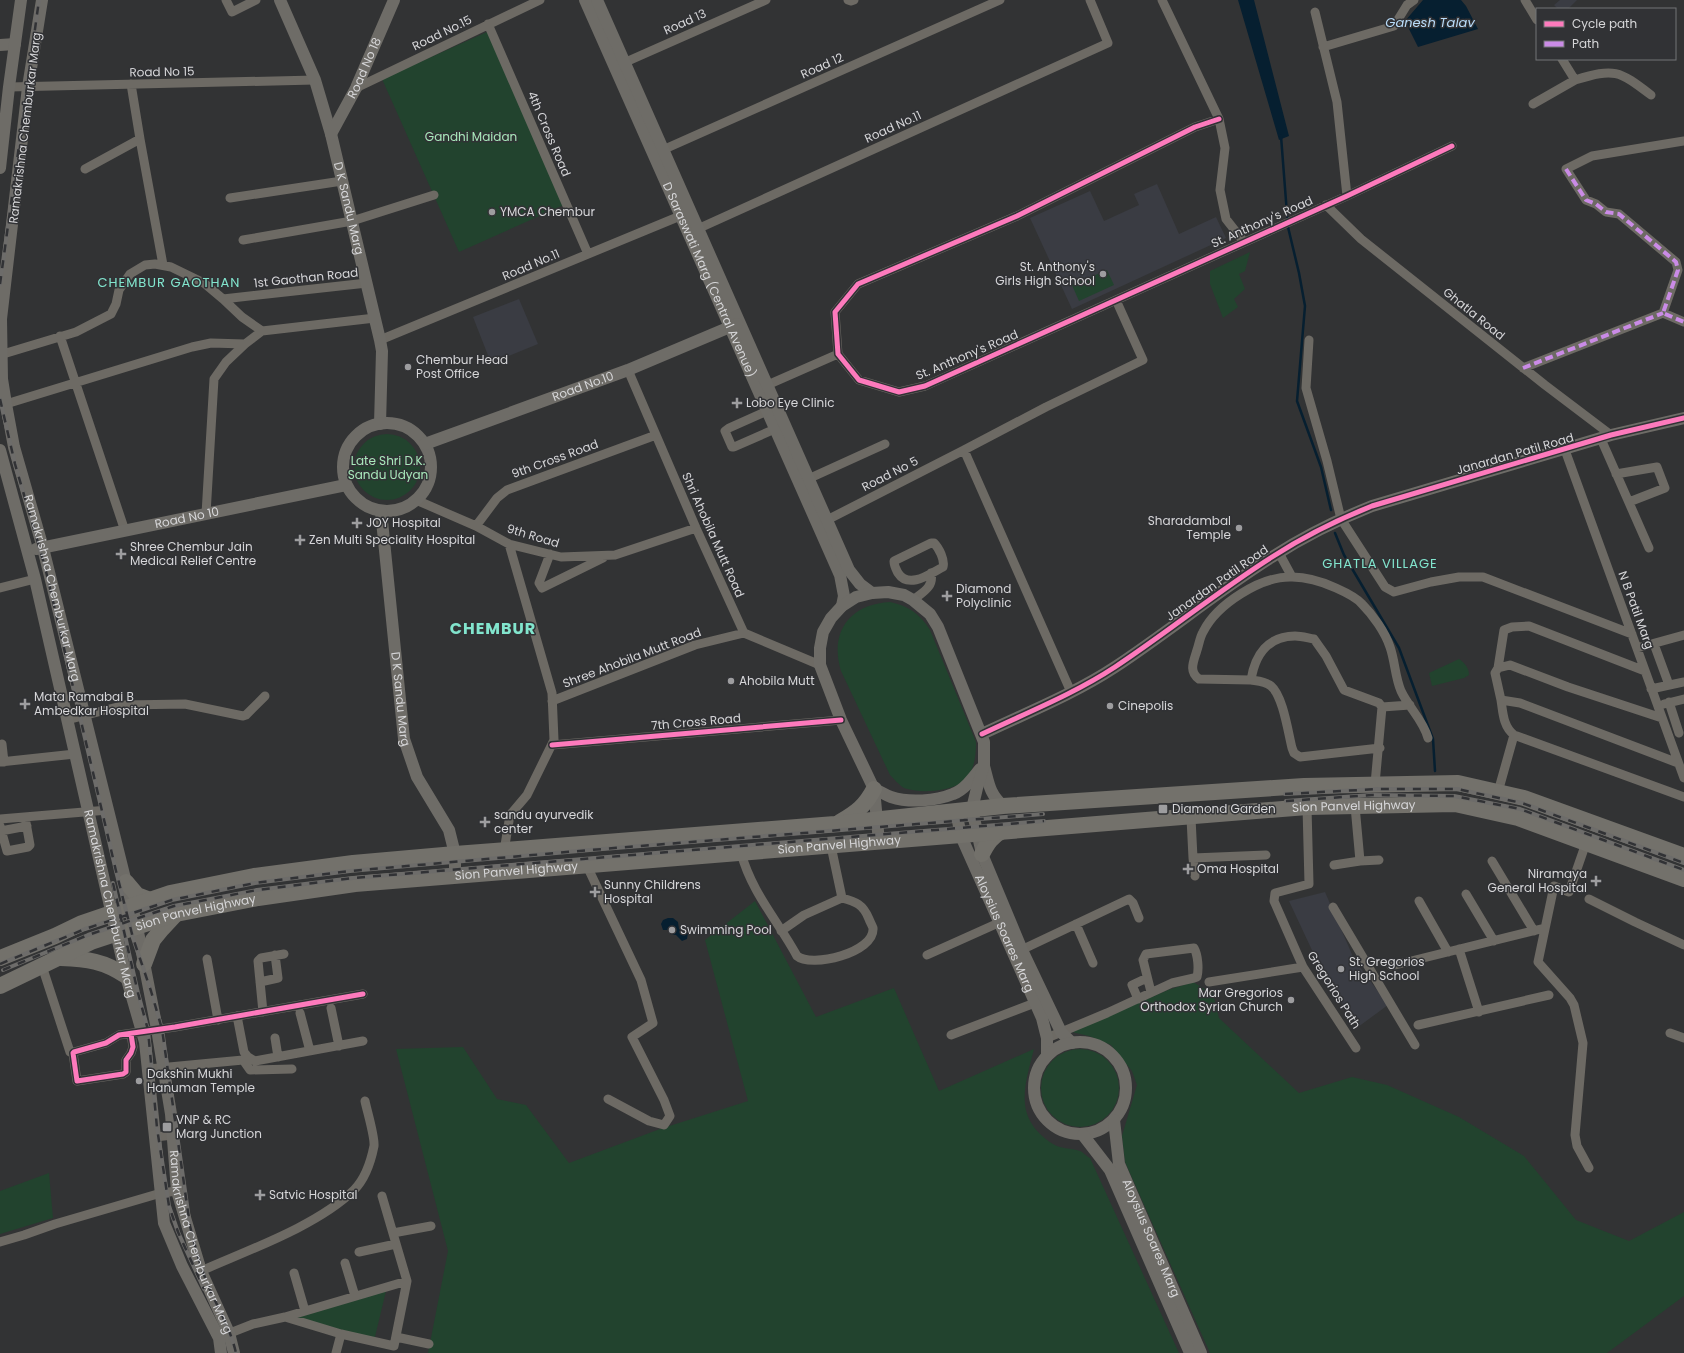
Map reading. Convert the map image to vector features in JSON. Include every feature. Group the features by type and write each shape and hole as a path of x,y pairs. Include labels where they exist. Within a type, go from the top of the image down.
{"highway":[{"name":"Sion Panvel Highway","path":"0,958 55,936 82,923 170,893 254,876 352,863 835,824 1003,806 1304,786 1458,783 1524,798 1683,852"},
{"path":"835,824 867,802 874,789"},
{"name":"Sion Panvel Highway","path":"0,986 91,942 176,914 266,897 355,884 969,835 1002,831 1191,818 1307,807 1456,804 1518,818 1684,879"},
{"path":"982,864 988,842 1002,831"},
{"path":"126,882 137,895 150,900"},
{"path":"144,964 153,940 176,914"},
{"path":"59,958 91,960 112,966 126,976"}],"main road":[{"name":"Ramakrishna Chemburkar Marg","path":"0,168 21,0"},
{"name":"Ramakrishna Chemburkar Marg","path":"42,0 28,87 1,319 2,379 14,446 43,548 137,927 157,1029 171,1114 177,1190 200,1271 217,1308 224,1335 222,1353"},
{"name":"D K Sandu Marg","path":"280,0 315,80 331,134 375,318 382,351 380,424"},
{"name":"Road No 18","path":"331,134 356,88 394,0"},
{"name":"D Saraswati Marg (Central Avenue)","path":"585,0 619,64 763,388 827,520 849,570 860,584 872,593"},
{"name":"D Saraswati Marg (Central Avenue)","path":"597,0 619,64"},
{"path":"0,45 15,44"},
{"name":"Road No.10","path":"425,444 628,370 735,325"},
{"name":"D Saraswati Marg (Central Avenue)","path":"763,388 767,411 840,575 843,591 842,606"},
{"name":"Janardan Patil Road","path":"982,734 1070,692 1114,668 1279,553 1317,530 1341,519 1372,506 1606,437 1684,418"},
{"path":"393,423 405,427 416,434 425,444 430,458 431,474 426,488 416,500 400,509 381,511 369,508 352,495 346,485 343,472 343,459 348,446 356,436 367,428 380,424 393,423"},
{"name":"Ramakrishna Chemburkar Marg","path":"0,450 35,579 117,934 137,1033 148,1069 164,1223 205,1313 224,1335 234,1353"},
{"name":"Road No 10","path":"28,551 346,485"},
{"name":"D K Sandu Marg","path":"381,511 404,739 417,777 450,830 455,854 454,876"},
{"path":"879,842 874,789 841,720 820,665 820,648 823,632 831,618 842,606 856,598 872,593 888,592 908,598 930,614 938,627 982,734 985,757 984,765 972,809 969,835"},
{"path":"49,642 65,638"},
{"path":"874,789 891,797 912,800 937,798 954,794 968,783 984,765"},
{"path":"984,765 991,792 994,798 1003,806"},
{"name":"Aloysius Soares Marg","path":"956,811 969,835 1004,921 1041,1000 1061,1032 1072,1042"},
{"name":"Aloysius Soares Marg","path":"969,835 982,864"},
{"name":"Aloysius Soares Marg","path":"1041,1000 1047,1038 1047,1056"},
{"path":"1072,1042 1087,1042 1101,1046 1113,1055 1122,1066 1126,1080 1127,1094 1123,1108 1114,1120 1105,1128 1094,1133 1083,1135 1067,1133 1053,1126 1042,1115 1035,1100 1034,1085 1038,1069 1047,1056 1058,1047 1072,1042"},
{"name":"Aloysius Soares Marg","path":"1114,1120 1119,1164 1190,1345 1201,1353"},
{"name":"Aloysius Soares Marg","path":"1083,1135 1110,1170 1177,1312"},
{"path":"179,1257 193,1250"}],"street":[{"path":"226,0 231,11 234,12 256,0"},
{"name":"Road No.15","path":"356,88 540,0"},
{"name":"Road 13","path":"619,64 766,0"},
{"path":"848,0 854,0"},
{"name":"Road 12","path":"658,152 1000,0"},
{"name":"Road No.11","path":"693,231 1108,43 1090,0"},
{"path":"1162,0 1219,119 1225,148 1220,190 1226,219 1244,242"},
{"path":"1323,47 1394,26 1407,5 1414,0"},
{"path":"1524,0 1536,18"},
{"path":"1315,12 1337,102 1347,196"},
{"name":"4th Cross Road","path":"488,24 588,254"},
{"path":"1563,60 1575,80"},
{"path":"1533,104 1575,80 1597,73 1610,72 1623,76 1651,95"},
{"name":"Road No 15","path":"9,87 315,80"},
{"path":"131,84 163,265"},
{"path":"763,388 838,354 835,312 858,284 1017,216 1195,128 1219,119"},
{"path":"85,169 140,139"},
{"path":"1664,312 1678,270 1676,262 1619,214 1606,212 1596,204 1586,200 1566,169 1592,156 1684,141"},
{"name":"St. Anthony's Road","path":"838,354 859,380 899,392 925,386 1347,196 1452,146"},
{"path":"230,198 342,181"},
{"path":"243,240 352,221 434,195"},
{"name":"Ghatla Road","path":"1326,205 1361,239 1606,437"},
{"name":"Road No.11","path":"380,340 686,214"},
{"path":"1,355 76,332 111,314 116,304 119,290 130,274 145,265 163,265 176,268 204,283 224,299 242,317 262,331"},
{"name":"1st Gaothan Road","path":"224,299 366,283"},
{"name":"Road No 5","path":"827,520 1046,407 1143,360 1116,300"},
{"path":"1522,368 1664,312 1684,322"},
{"path":"206,514 214,379 226,362 245,344 262,331 375,318"},
{"path":"60,336 125,531"},
{"path":"1310,340 1306,388 1341,519 1385,588 1394,592 1431,582 1459,577 1483,577 1632,634"},
{"path":"6,404 192,347 211,343 245,344"},
{"name":"Shri Ahobila Mutt Road","path":"628,370 696,528 744,633"},
{"path":"767,411 725,431 732,447 775,428"},
{"name":"9th Cross Road","path":"476,526 497,498 508,490 656,435"},
{"path":"1606,437 1616,474 1649,548"},
{"path":"808,480 885,444"},
{"path":"964,450 1070,692"},
{"name":"N B Patil Marg","path":"1565,450 1684,778"},
{"path":"1616,474 1657,467 1665,488 1629,502"},
{"name":"9th Road","path":"416,500 476,526 509,544 561,557 615,555 696,528"},
{"path":"934,543 937,546 944,565 931,573 917,580 910,581 900,576 894,566 894,561 934,543"},
{"path":"504,851 510,815 528,795 554,740 552,693 509,544"},
{"path":"1279,553 1292,577"},
{"path":"550,554 539,583 542,588 606,556"},
{"path":"908,598 930,586 932,581 931,573"},
{"path":"1380,748 1300,757 1294,753 1278,693 1271,686 1264,682 1251,680 1199,679 1194,675 1192,668 1202,632 1214,617 1231,601 1256,585 1279,578 1292,577 1326,583 1344,591 1362,603 1378,624 1390,646 1400,688 1420,719 1428,738"},
{"path":"0,588 35,579"},
{"path":"908,598 910,581"},
{"path":"1645,671 1529,626 1512,627 1504,630 1498,668 1495,673 1505,724 1508,730 1514,735 1684,797"},
{"path":"744,633 820,665"},
{"name":"Shree Ahobila Mutt Road","path":"552,701 688,648 744,633"},
{"path":"1251,680 1253,667 1261,650 1282,637 1296,636 1314,640 1326,656 1344,690 1379,703 1382,707 1380,748 1375,784"},
{"path":"1637,648 1684,636"},
{"path":"1654,644 1669,685"},
{"path":"1498,668 1510,665 1568,687 1662,718"},
{"path":"1651,689 1684,682"},
{"path":"67,720 125,705 185,704 243,716 246,715 265,696"},
{"path":"1658,705 1684,699"},
{"path":"1500,700 1520,704 1678,763"},
{"path":"1668,735 1682,733 1669,702"},
{"path":"1382,707 1410,705"},
{"name":"7th Cross Road","path":"552,745 841,720"},
{"path":"1498,792 1514,735"},
{"path":"2,744 2,762 75,754"},
{"path":"1355,806 1360,862"},
{"name":"Gregorios Path","path":"1307,807 1309,884 1275,893 1274,901 1303,967 1356,1048"},
{"path":"0,819 108,810"},
{"path":"25,817 27,826 30,846 9,852 6,850 1,829 27,826"},
{"path":"1191,818 1195,876"},
{"path":"1586,843 1569,892 1554,886 1538,962 1570,998 1574,1005 1583,1043 1575,1135 1577,1146 1589,1168"},
{"path":"831,846 842,898"},
{"path":"741,853 757,894 797,956 801,960 838,957 853,952 866,942 871,935 873,928 866,911 858,902 842,898 804,915 790,923 781,931"},
{"path":"1193,858 1266,855"},
{"path":"1334,865 1379,860"},
{"path":"1492,861 1534,931"},
{"path":"586,866 641,980 653,1023 632,1037 664,1100 670,1116 664,1125 649,1122 608,1099"},
{"path":"1466,894 1494,941"},
{"path":"1018,952 1129,899 1133,902 1139,918"},
{"path":"1589,899 1684,945"},
{"path":"1419,901 1448,952"},
{"path":"1333,907 1415,1046"},
{"path":"928,955 1004,921"},
{"path":"1076,924 1093,963"},
{"path":"1390,966 1545,928"},
{"path":"1047,1038 1172,983 1197,977 1196,951 1192,948 1148,953 1144,956 1143,960 1151,992"},
{"path":"1459,949 1479,1012"},
{"path":"263,1012 258,961 260,958 284,954"},
{"path":"260,982 278,978 274,955"},
{"path":"207,959 218,1020"},
{"path":"42,966 70,1052"},
{"path":"1209,982 1303,967"},
{"path":"1138,999 1132,985 1147,978"},
{"path":"137,1033 132,1053 126,1060 126,1072 116,1076 77,1082 74,1052 106,1043 119,1036 363,994"},
{"path":"1418,1025 1549,995"},
{"path":"951,1035 1041,1000"},
{"path":"330,1008 339,1046"},
{"path":"300,1012 310,1051"},
{"path":"237,1016 244,1052 248,1057 255,1061 363,1041"},
{"path":"1670,1033 1684,1038"},
{"path":"275,1038 278,1057"},
{"path":"148,1069 243,1060 250,1070 292,1069"},
{"path":"200,1271 322,1215 354,1189 366,1172 374,1144 365,1101"},
{"path":"156,1137 173,1135"},
{"path":"0,1242 160,1193 177,1190"},
{"path":"382,1196 407,1281 394,1345"},
{"path":"393,1233 431,1226"},
{"path":"359,1252 396,1244"},
{"path":"345,1263 355,1296"},
{"path":"294,1273 305,1311"},
{"path":"224,1335 253,1324 285,1317 407,1281"},
{"path":"205,1313 217,1308"},
{"path":"285,1317 341,1334 394,1345 429,1344"},
{"path":"336,1353 341,1334"}],"shaded area":[{"path":"1560,0 1577,0 1569,8 1557,8 1554,5"},
{"name":"St. Anthony's Girls High School","path":"1157,184 1179,234 1216,217 1226,238 1072,309 1030,218 1090,191 1104,221 1139,205 1134,194"},
{"path":"519,299 538,344 491,363 473,317"},
{"name":"St. Gregorios High School","path":"1325,892 1354,959 1388,1005 1358,1027 1325,978 1289,901"}],"green space":[{"name":"Gandhi Maidan","path":"487,32 564,205 459,252 382,79"},
{"path":"1250,252 1245,271 1239,274 1245,289 1234,299 1238,307 1223,318 1210,284 1210,271"},
{"path":"1107,270 1114,285 1079,301 1072,285"},
{"name":"Late Shri D.K. Sandu Udyan","path":"381,434 393,434 405,439 415,449 420,461 418,480 405,495 393,500 381,500 369,495 359,485 354,473 354,461 359,449 369,439"},
{"path":"890,602 908,608 918,615 930,630 976,742 975,760 968,777 956,786 947,789 928,791 911,790 904,788 890,775 841,671 838,657 838,644 846,623 854,614 864,608"},
{"path":"1459,659 1466,666 1469,675 1464,678 1432,686 1429,673"},
{"path":"755,901 816,1017 894,988 939,1091 1034,1049 1025,1089 1027,1113 1032,1124 1040,1134 1053,1144 1059,1147 1080,1151 1090,1158 1179,1353 428,1353 448,1251 396,1049 463,1047 497,1099 526,1105 569,1163 660,1129 748,1101 705,940"},
{"path":"1193,982 1213,994 1219,1018 1299,1093 1352,1077 1387,1085 1459,1117 1524,1156 1576,1220 1629,1241 1684,1212 1684,1296 1607,1353 1210,1353 1125,1162 1122,1136 1137,1085 1132,1071 1111,1045 1089,1036 1072,1032 1168,990"},
{"path":"1072,1049 1088,1049 1102,1055 1113,1066 1119,1080 1119,1096 1113,1110 1102,1121 1088,1127 1072,1127 1058,1121 1047,1110 1041,1096 1041,1080 1047,1066 1058,1055"},
{"path":"49,1173 53,1218 0,1234 0,1191"},
{"path":"386,1291 374,1341 286,1321"}],"water":[{"path":"1238,0 1254,0 1289,136 1279,140"},
{"name":"Ganesh Talav","path":"1423,0 1461,0 1466,6 1478,29 1418,47 1405,21"},
{"name":"Swimming Pool","path":"673,918 678,922 679,929 688,933 687,939 682,941 676,935 670,934 668,930 663,930 661,924 663,920"}],"waterway":[{"path":"1281,136 1288,227 1305,306 1297,401 1321,467 1331,510"},
{"path":"1335,533 1344,555 1399,648 1433,739 1435,771"}],"railway":[{"path":"0,284 39,0"},
{"path":"0,399 15,464 45,567 133,938 162,1029 190,1226 205,1278 227,1326 236,1353"},
{"path":"1285,794 1378,789 1457,789 1522,803 1684,863"},
{"path":"1286,801 1372,795 1454,796 1520,809 1684,870"},
{"path":"0,964 85,929 172,900 255,883 350,871 590,850 1043,814"},
{"path":"3,970 88,935 174,906 257,890 353,878 1044,821"},
{"path":"113,883 148,1030 157,1128 169,1206 178,1232 204,1289"}],"marked path":[{"path":"1566,169 1586,200 1596,204 1606,212 1619,214 1676,262 1678,270 1663,313 1684,322"},
{"path":"1523,368 1663,313"}],"cycle path":[{"path":"1219,119 1195,127 1017,216 858,284 835,312 838,354 859,380 899,392 925,386 1347,196 1452,146"},
{"path":"982,734 1067,695 1099,677 1135,654 1272,557 1320,529 1346,517 1372,506 1611,435 1684,418"},
{"path":"552,745 841,720"},
{"path":"131,1034 133,1047 126,1060 126,1072 123,1074 77,1081 73,1053 106,1043 119,1035 175,1027 363,994"}],"place":[{"name":"YMCA Chembur","path":"492,212"},
{"name":"St. Anthony's Girls High School","path":"1103,274"},
{"name":"Chembur Head Post Office","path":"408,367"},
{"name":"Lobo Eye Clinic","path":"737,403"},
{"name":"JOY Hospital","path":"357,523"},
{"name":"Sharadambal Temple","path":"1239,528"},
{"name":"Zen Multi Speciality Hospital","path":"300,540"},
{"name":"Shree Chembur Jain Medical Relief Centre","path":"121,554"},
{"name":"Diamond Polyclinic","path":"947,596"},
{"name":"Ahobila Mutt","path":"731,681"},
{"name":"Mata Ramabai B Ambedkar Hospital","path":"25,704"},
{"name":"Cinepolis","path":"1110,706"},
{"name":"Diamond Garden","path":"1163,809"},
{"name":"sandu ayurvedik center","path":"485,822"},
{"name":"Oma Hospital","path":"1188,869"},
{"name":"Niramaya General Hospital","path":"1596,881"},
{"name":"Sunny Childrens Hospital","path":"595,892"},
{"name":"Swimming Pool","path":"672,930"},
{"name":"St. Gregorios High School","path":"1341,969"},
{"name":"Mar Gregorios Orthodox Syrian Church","path":"1291,1000"},
{"name":"Dakshin Mukhi Hanuman Temple","path":"139,1081"},
{"name":"VNP & RC Marg Junction","path":"167,1127"},
{"name":"Satvic Hospital","path":"260,1195"}],"district":[{"name":"CHEMBUR GAOTHAN","path":"169,282"},
{"name":"GHATLA VILLAGE","path":"1380,563"},
{"name":"CHEMBUR","path":"493,628"}]}
